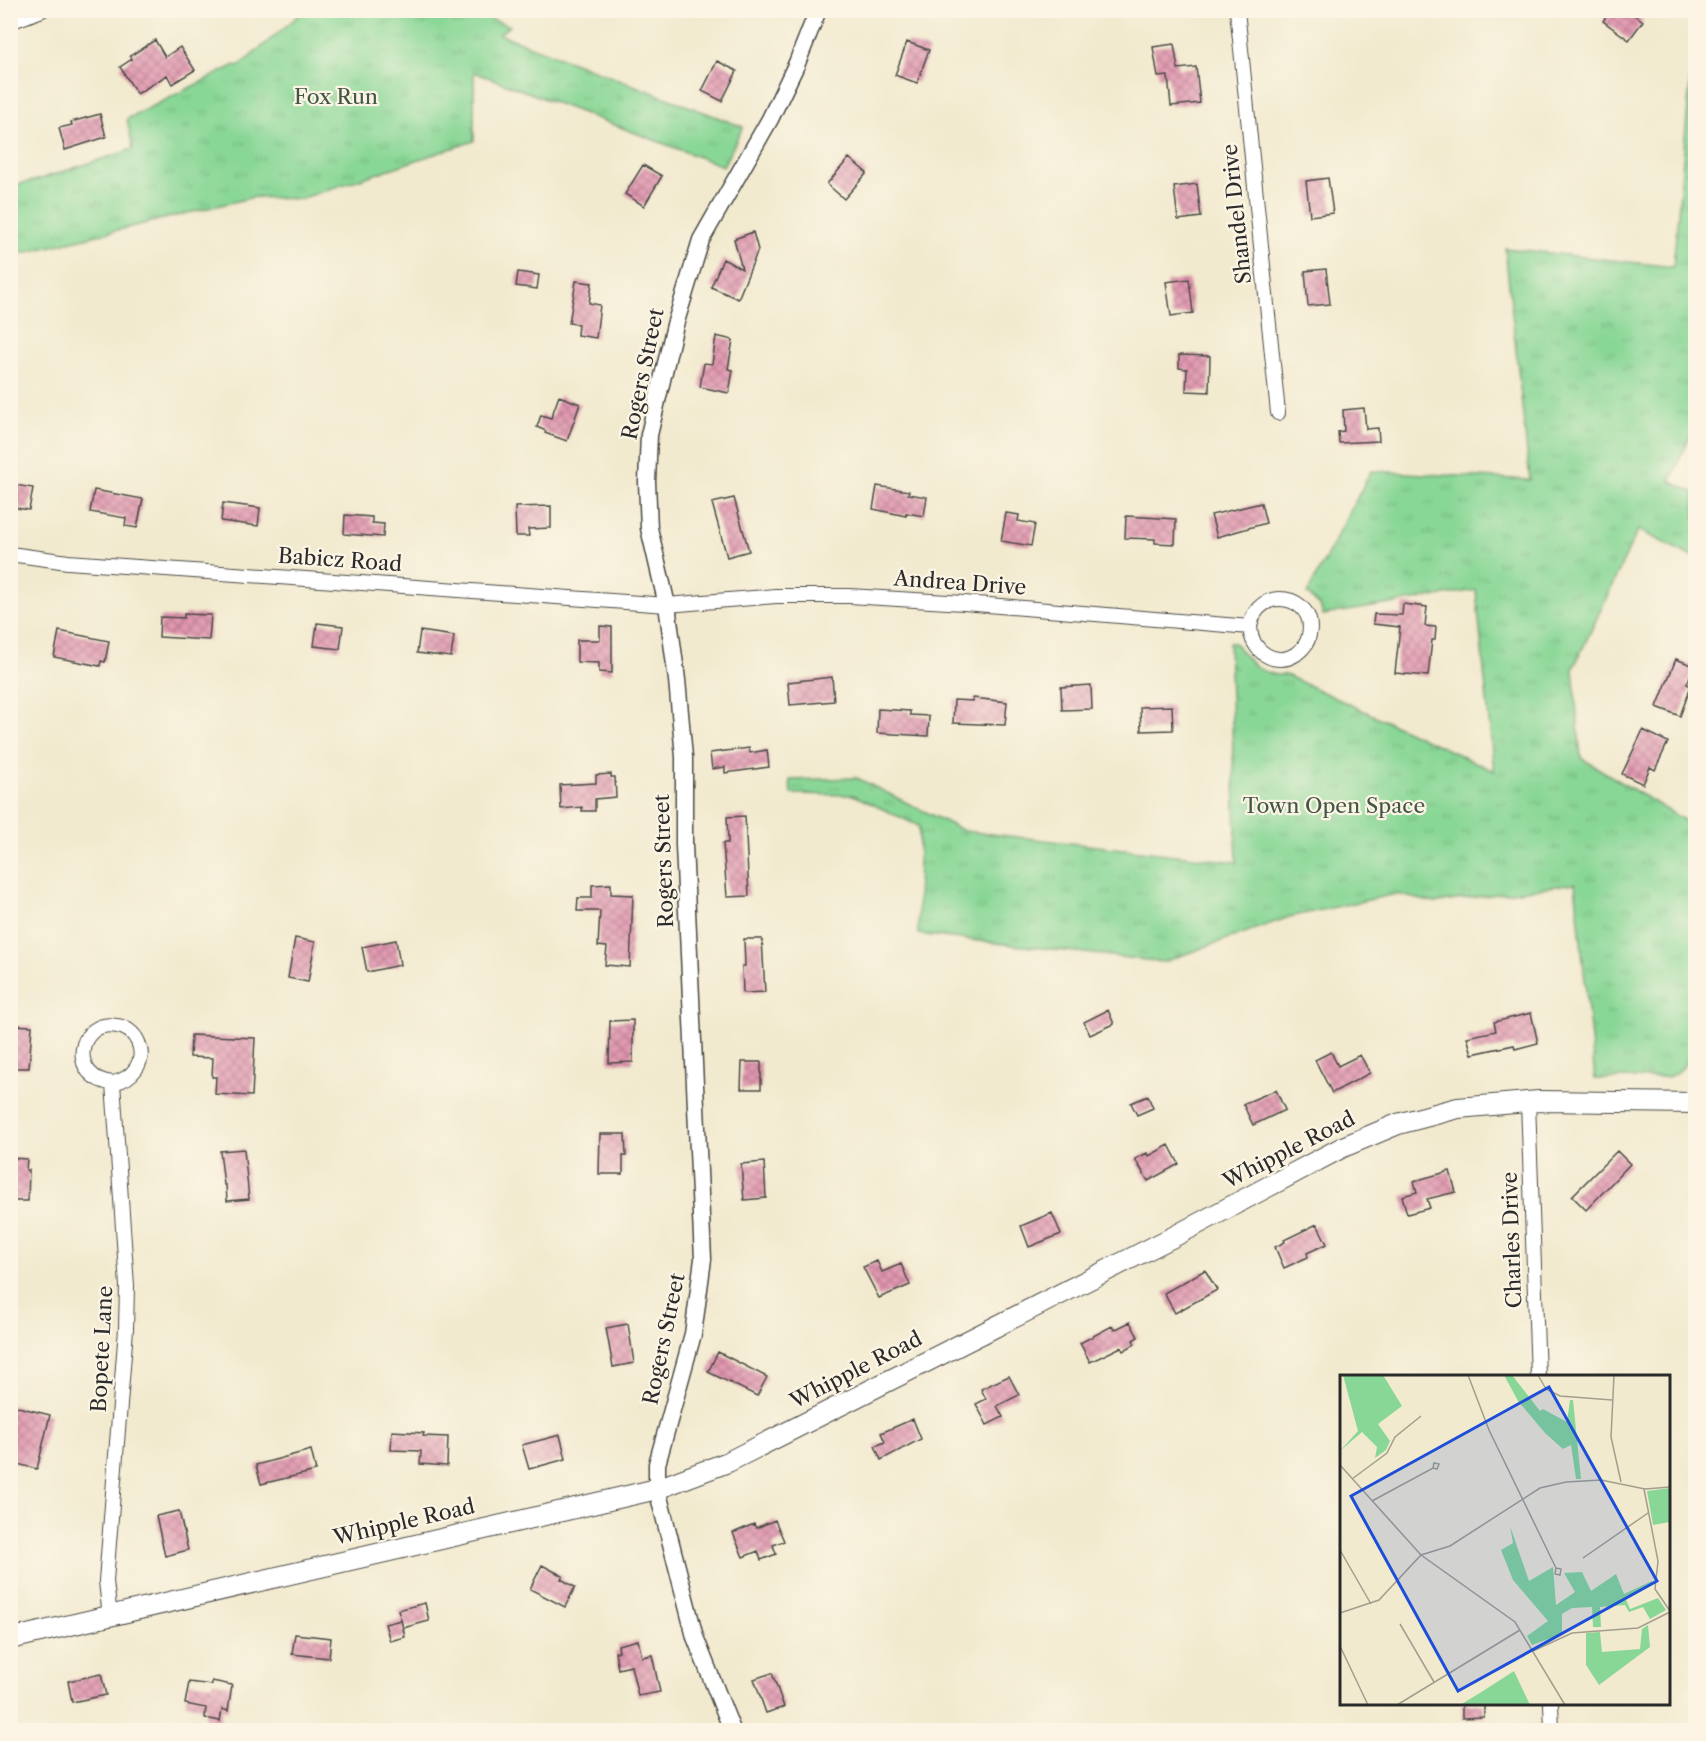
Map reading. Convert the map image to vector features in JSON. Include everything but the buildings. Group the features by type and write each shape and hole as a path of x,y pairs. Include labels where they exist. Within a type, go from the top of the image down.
{"main road":[{"name":"Whipple Road","path":"10,1639 657,1489 728,1462 1173,1237 1343,1147 1398,1124 1458,1108 1528,1102 1695,1103"}],"street":[{"path":"10,22 42,10"},
{"name":"Rogers Street","path":"732,1731 695,1637 657,1489 657,1464 693,1334 703,1263 684,845 684,757 667,604 649,528 649,435 675,325 701,240 770,119 797,63 818,10"},
{"name":"Shandel Drive","path":"1237,10 1278,413"},
{"name":"Babicz Road","path":"10,554 80,563 667,604"},
{"name":"Andrea Drive","path":"667,604 776,596 849,596 976,604 1250,627"},
{"path":"1275,599 1289,600 1298,605 1305,612 1310,626 1308,641 1302,649 1290,657 1280,659 1266,656 1258,650 1251,637 1250,627 1257,609 1275,599"},
{"path":"112,1025 122,1026 130,1032 137,1039 141,1048 141,1058 131,1076 113,1083 104,1083 95,1079 84,1064 82,1055 84,1046 94,1030 112,1025"},
{"name":"Bopete Lane","path":"110,1617 106,1581 126,1329 127,1286 113,1083"},
{"name":"Charles Drive","path":"1528,1102 1538,1375"},
{"path":"1551,1705 1552,1731"}],"green space":[{"name":"Fox Run","path":"305,10 469,11 510,26 499,34 743,127 723,166 474,72 474,141 300,199 254,197 11,256 11,186 37,180 133,149 127,119 235,65 238,67"},
{"name":"Town Open Space","path":"1695,31 1695,426 1670,481 1695,493 1695,558 1638,530 1573,669 1581,758 1695,827 1696,989 1690,1054 1682,1068 1667,1077 1595,1079 1575,883 1435,903 1396,894 1289,917 1163,962 918,934 919,826 853,795 791,794 790,780 857,778 964,831 1237,862 1229,642 1236,644 1256,667 1263,671 1286,675 1494,771 1476,590 1323,615 1320,606 1307,594 1371,471 1530,480 1505,248 1673,267"}]}
